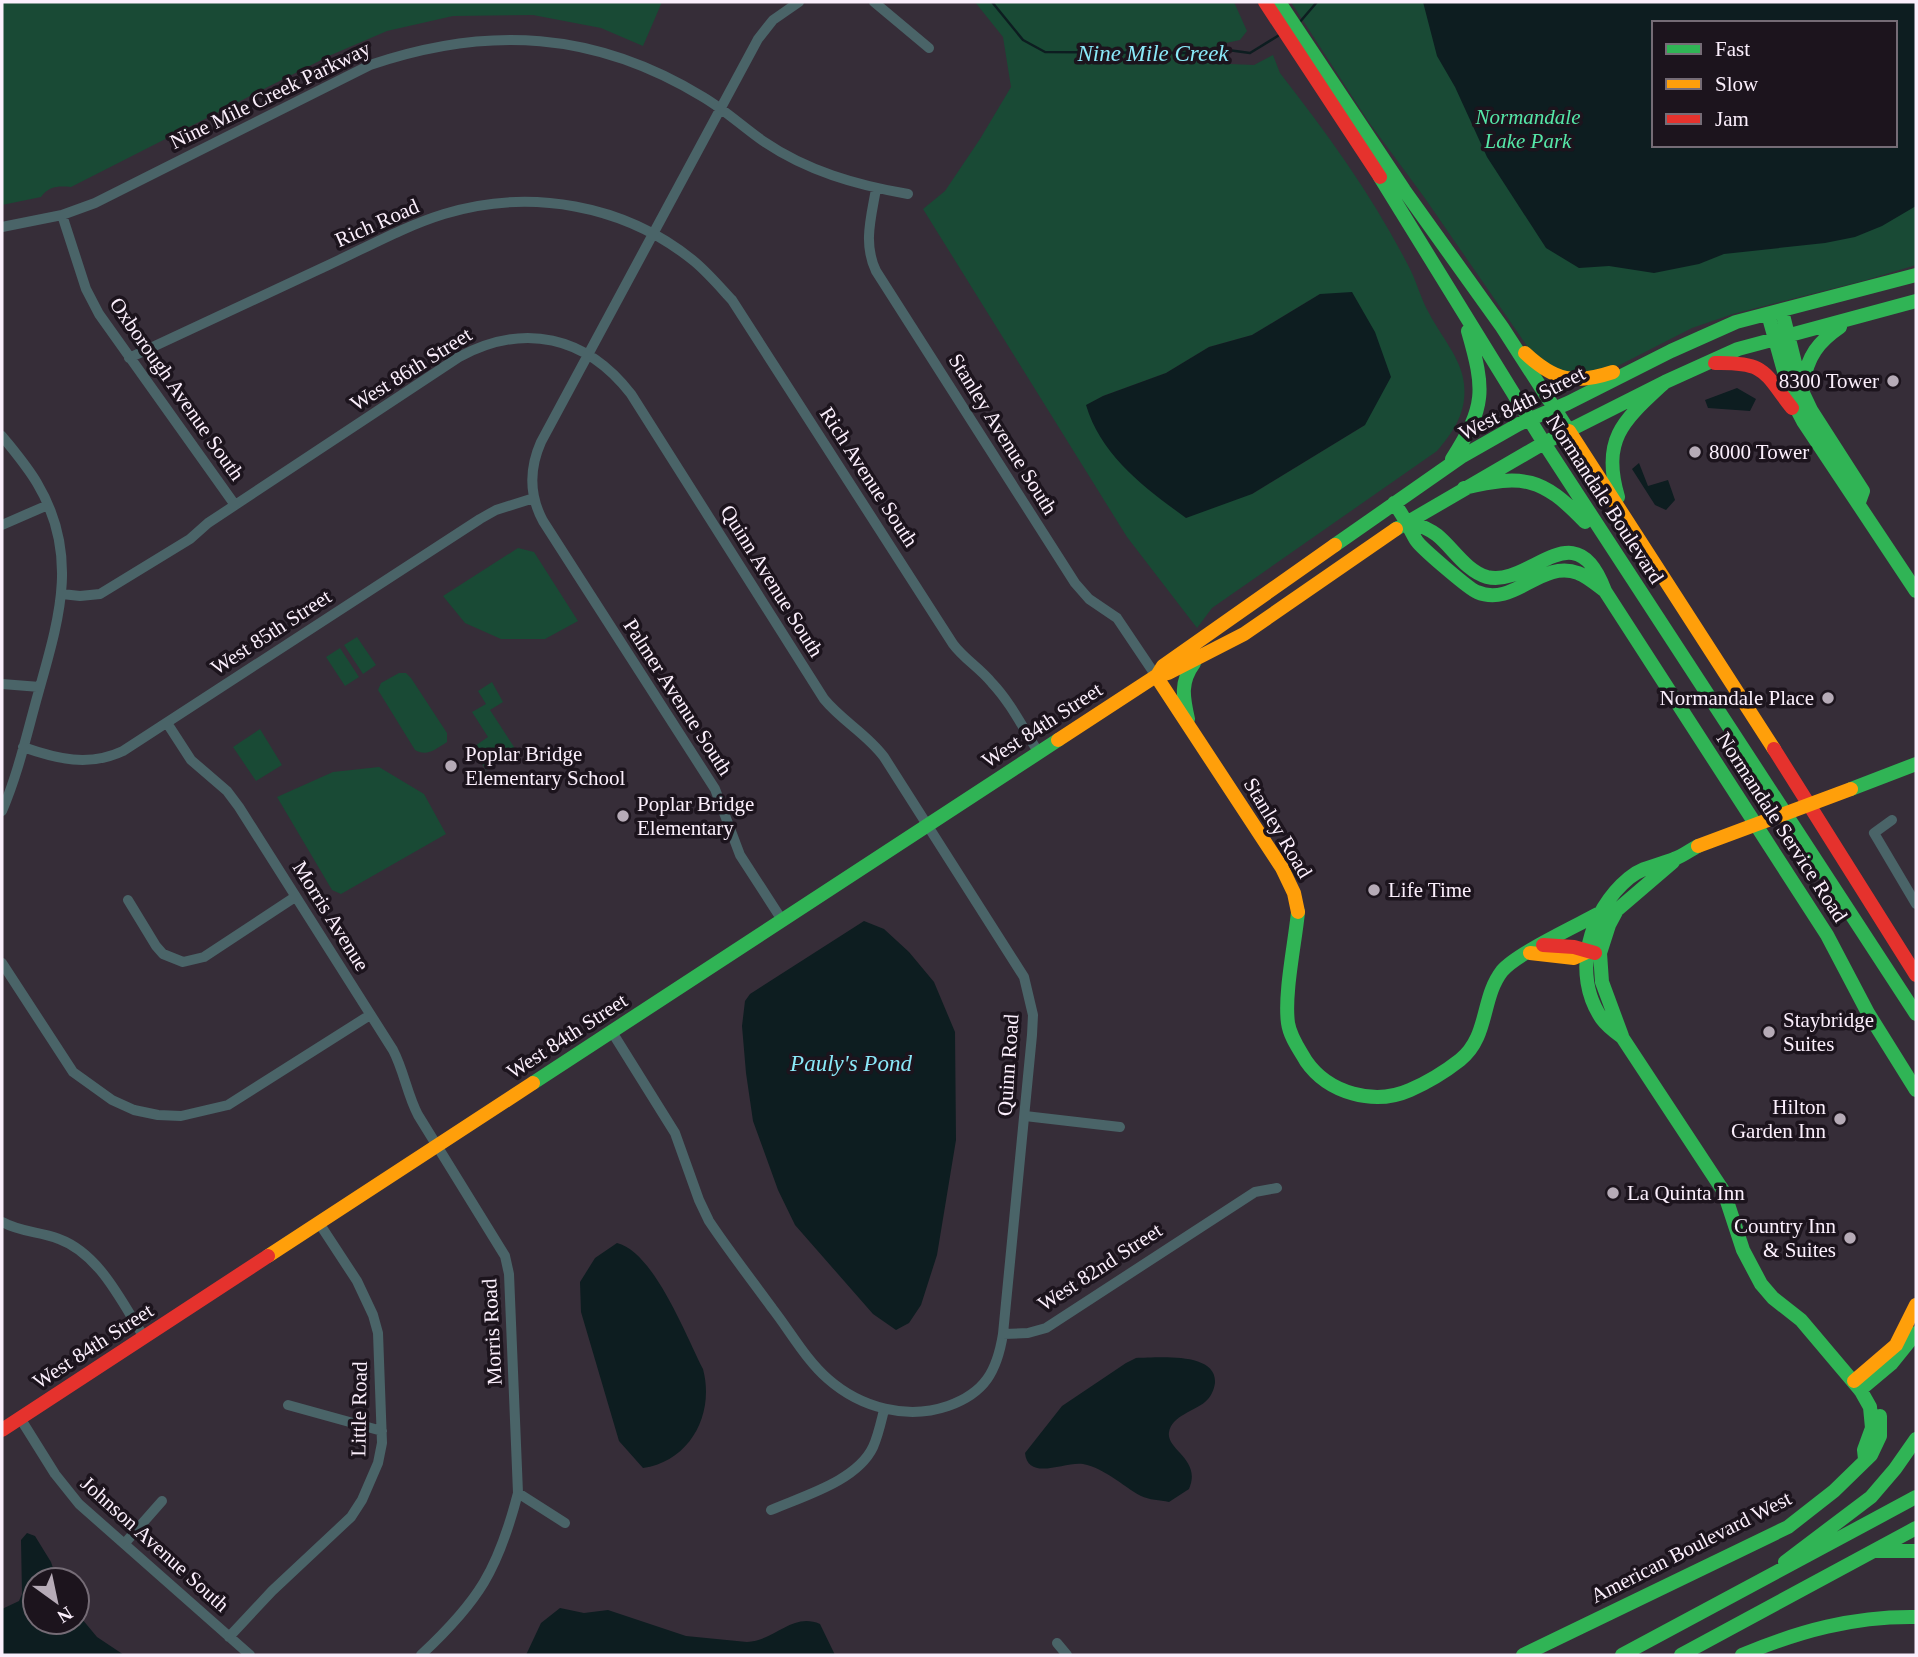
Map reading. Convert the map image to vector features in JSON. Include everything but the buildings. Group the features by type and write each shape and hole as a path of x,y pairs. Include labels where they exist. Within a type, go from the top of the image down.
{"main road":[{"name":"Normandale Boulevard","path":"1265,2 1280,10 1529,420 1916,1014"},
{"name":"Normandale Boulevard","path":"1299,43 1502,327 1916,975"},
{"name":"West 84th Street","path":"1156,676 1163,666 1479,445 1736,322 1916,275"},
{"name":"West 84th Street","path":"2,1430 1156,676 1168,673 1244,634 1408,522 1464,488 1544,443 1703,363 1781,337 1916,301"},
{"path":"1775,312 1792,400 1803,421"},
{"path":"1447,467 1471,430 1481,403 1480,375 1462,313"},
{"path":"1802,391 1810,352 1826,336 1852,319"},
{"path":"1502,327 1536,365 1549,374 1572,381 1591,379 1671,351"},
{"path":"1781,337 1811,410 1863,491 1859,502"},
{"path":"1703,363 1746,362 1766,372 1859,502 1916,592"},
{"path":"1630,526 1612,479 1611,450 1619,429 1628,416 1665,382"},
{"path":"1464,488 1498,479 1535,481 1566,500 1620,561"},
{"path":"1394,503 1408,522"},
{"name":"Normandale Service Road","path":"1408,522 1429,529 1474,568 1489,577 1509,575 1541,559 1565,553 1589,562 1598,572 1605,591 1827,935 1868,1013 1916,1090"},
{"path":"1190,729 1181,685 1185,673 1197,659"},
{"name":"Stanley Road","path":"1156,676 1282,868 1296,899 1298,927 1288,1024 1294,1042 1313,1072 1325,1081 1346,1093 1376,1097 1409,1091 1469,1051 1481,1032 1490,996 1502,971 1514,960 1534,949"},
{"name":"American Boulevard West","path":"1523,1655 1788,1527 1843,1483 1865,1459 1864,1450 1872,1428 1870,1407 1860,1383 1837,1364 1832,1354 1801,1320 1773,1298 1761,1284 1743,1250 1724,1192 1622,1037 1603,1021 1590,989 1593,953 1590,933 1598,914 1615,891 1645,868 1915,766"},
{"name":"American Boulevard West","path":"1593,953 1617,910 1676,858"},
{"path":"1871,904 1916,964"},
{"path":"1534,949 1598,914"},
{"path":"1534,949 1574,958 1593,953"},
{"path":"1887,972 1916,1026"},
{"path":"1860,1383 1896,1345 1916,1305"},
{"path":"1860,1383 1906,1351 1916,1333"},
{"path":"1767,1579 1801,1546 1838,1523 1877,1490 1896,1469 1916,1439"},
{"path":"1622,1655 1916,1497"},
{"path":"1681,1655 1916,1528"},
{"path":"1873,1551 1916,1551"},
{"path":"1742,1655 1816,1627 1874,1618 1916,1617"}],"street":[{"path":"534,498 532,484 535,455 720,108 765,29 773,19 799,2"},
{"path":"874,2 929,48"},
{"name":"Nine Mile Creek Parkway","path":"2,227 62,215 130,187 370,65 444,44 483,40 561,43 599,51 671,79 720,108 763,141 793,159 824,173 876,189 908,194"},
{"name":"Stanley Avenue South","path":"876,189 868,244 870,258 877,271 1075,583 1089,599 1117,618 1156,676"},
{"name":"Rich Road","path":"129,358 413,226 472,207 503,202 564,204 624,220 653,235"},
{"name":"Oxborough Avenue South","path":"62,215 90,298 99,314 235,505"},
{"name":"Rich Avenue South","path":"653,235 694,261 732,300 953,644 963,657 992,682 1039,753"},
{"name":"West 86th Street","path":"62,594 90,596 110,589 190,539 235,505 479,346 500,340 545,339 567,345 588,356"},
{"name":"Quinn Avenue South","path":"588,356 606,366 631,394 824,699 838,715 876,745 928,825"},
{"path":"2,436 37,482 48,505 62,554 62,594 52,647 2,811"},
{"name":"West 85th Street","path":"23,747 80,762 95,761 123,751 480,519 496,510 534,498"},
{"name":"Palmer Avenue South","path":"534,498 543,521 715,789 740,855 782,920"},
{"path":"2,525 48,505"},
{"path":"2,684 40,687"},
{"name":"Morris Avenue","path":"167,723 191,760 227,791 239,807 397,1058 410,1100 437,1147"},
{"path":"1892,820 1874,833 1916,904"},
{"name":"Quinn Road","path":"928,825 1024,977 1033,1015 1003,1334"},
{"path":"128,900 163,954 183,962 204,957 295,897"},
{"path":"2,963 74,1072 111,1100 134,1110 158,1115 181,1116 228,1105 370,1015"},
{"path":"612,1032 675,1133 699,1200 721,1240 827,1378 861,1401 884,1410 922,1411 942,1408 961,1402 988,1380 996,1365 1003,1334"},
{"path":"1024,1116 1120,1127"},
{"name":"Morris Road","path":"437,1147 505,1256 509,1274 518,1493"},
{"name":"West 82nd Street","path":"1003,1334 1028,1333 1046,1328 1255,1192 1277,1188"},
{"path":"2,1222 22,1232 58,1238 89,1258 144,1337"},
{"name":"Little Road","path":"229,1637 272,1591 351,1517 371,1482 378,1463 382,1432 379,1351 373,1315 357,1281 319,1223"},
{"path":"288,1405 382,1432"},
{"path":"771,1510 854,1471 873,1447 884,1410"},
{"name":"Johnson Avenue South","path":"20,1418 66,1489 250,1655"},
{"path":"421,1655 452,1627 481,1589 505,1540 518,1493 565,1523"},
{"path":"125,1543 162,1501"},
{"path":"1060,1655 1057,1643 1067,1655"}],"green space":[{"path":"2,2 662,2 643,46 601,28 533,15 453,16 387,31 331,55 71,187 54,188 41,197 2,205"},
{"path":"975,2 1234,2 1247,31 1240,40 1226,43 1230,64 1254,65 1273,55 1280,73 1333,144 1381,217 1410,269 1426,308 1459,365 1464,384 1461,412 1454,428 1437,451 1212,608 1197,628 1127,537 923,209 945,191 1011,87 1003,37","holes":["1320,294 1365,425 1252,494 1087,405 1103,396 1166,373 1209,347 1252,335"]},
{"name":"Normandale Lake Park","path":"1291,2 1916,2 1916,265 1733,314 1692,328 1608,371 1563,375 1538,360 1527,346 1368,121"},
{"path":"518,548 534,552 578,621 545,639 501,639 465,623 443,596"},
{"path":"357,637 376,665 363,674 344,645"},
{"path":"340,648 359,677 345,686 326,657"},
{"path":"399,673 406,673 411,678 447,733 447,742 431,751 424,753 415,750 378,690 381,683"},
{"path":"492,682 503,702 490,710 516,750 486,770 472,748 488,737 472,712 486,704 478,691"},
{"path":"260,729 282,765 256,781 233,747"},
{"path":"379,767 424,794 446,834 341,894 332,890 277,797 333,772"}],"water":[{"path":"1423,2 1916,2 1916,206 1882,226 1855,237 1825,243 1724,254 1699,264 1654,273 1609,266 1579,268 1546,248 1487,157 1455,87 1437,56"},
{"path":"1352,292 1375,332 1391,377 1365,425 1252,494 1186,518 1140,483 1102,440 1086,405 1166,373 1209,347 1252,335 1320,294"},
{"path":"1737,388 1756,399 1750,411 1708,408 1705,400"},
{"path":"1639,463 1648,486 1668,480 1675,500 1666,510 1655,505 1632,469"},
{"name":"Pauly's Pond","path":"864,921 884,929 909,952 934,982 955,1032 956,1140 937,1255 921,1305 909,1323 896,1330 873,1314 795,1225 778,1190 753,1121 742,1026 745,1001 750,994"},
{"path":"617,1243 631,1250 644,1262 668,1297 703,1369 706,1386 702,1418 686,1445 660,1464 643,1468 619,1441 581,1312 580,1282 595,1258"},
{"path":"1136,1358 1184,1358 1206,1366 1213,1373 1215,1383 1209,1398 1174,1422 1169,1432 1173,1444 1191,1470 1189,1489 1169,1502 1141,1496 1091,1466 1075,1464 1033,1467 1025,1453 1062,1406"},
{"path":"27,1533 35,1536 52,1566 21,1566 21,1540"},
{"path":"21,1596 21,1636 91,1636 91,1630 124,1655 2,1655 2,1609 19,1601"},
{"path":"560,1608 584,1613 608,1610 686,1636 747,1642 766,1637 792,1624 810,1621 820,1624 835,1655 526,1655 541,1623"}],"waterway":[{"name":"Nine Mile Creek","path":"992,2 1023,40 1045,52 1185,53 1228,50 1250,53 1281,34"},
{"name":"Nine Mile Creek","path":"1299,23 1317,2"}],"traffic: fast":[{"path":"1279,2 1404,190 1502,327 1569,431"},
{"path":"1380,177 1544,443"},
{"path":"1335,545 1461,457 1519,424 1568,403 1671,351 1736,322 1916,275"},
{"path":"1396,529 1544,443 1665,382 1738,349 1916,301"},
{"path":"1782,311 1802,391 1811,410 1863,491 1859,502"},
{"path":"1768,314 1792,400 1803,421 1916,591"},
{"path":"1803,383 1815,350 1840,327"},
{"path":"1452,459 1471,425 1479,397 1477,368 1468,331"},
{"path":"1618,497 1612,459 1620,432 1638,408 1665,382"},
{"path":"1544,443 1916,1014"},
{"path":"1464,488 1502,481 1531,483 1556,496 1585,522"},
{"path":"1394,503 1419,544 1477,592 1503,594 1552,572 1565,570 1581,574 1605,591"},
{"path":"1408,521 1434,533 1466,565 1487,577 1503,577 1566,553 1580,555 1593,567 1605,591 1827,935 1868,1013 1916,1090"},
{"path":"1188,719 1184,690 1186,677 1194,663"},
{"path":"533,1083 1058,740"},
{"path":"1851,789 1916,764"},
{"path":"1698,846 1677,858 1634,874 1615,892 1595,925 1589,944 1586,963 1588,983 1593,1001 1604,1022 1622,1037 1724,1192 1743,1250 1761,1284 1773,1298 1801,1320 1861,1391 1870,1407 1872,1428 1864,1450 1865,1459"},
{"path":"1622,1036 1602,982 1600,953 1617,910 1673,862"},
{"path":"1298,912 1287,998 1288,1023 1293,1038 1306,1061 1326,1081 1353,1094 1382,1097 1416,1087 1460,1060 1476,1040 1495,982 1502,971 1533,949 1598,914"},
{"path":"1860,1390 1891,1364 1916,1333"},
{"path":"1523,1655 1788,1527 1834,1491 1871,1455 1880,1436 1880,1416"},
{"path":"1785,1562 1871,1497 1916,1439"},
{"path":"1622,1655 1916,1497"},
{"path":"1681,1655 1916,1528"},
{"path":"1877,1551 1916,1551"},
{"path":"1742,1655 1806,1632 1849,1622 1916,1617"}],"traffic: slow":[{"path":"1525,353 1546,370 1566,378 1587,378 1613,372"},
{"path":"1569,431 1774,749"},
{"path":"1058,740 1156,676 1168,673 1244,634 1396,529"},
{"path":"1158,674 1163,666 1335,545"},
{"path":"1156,676 1282,868 1294,893 1298,912"},
{"path":"1698,846 1851,789"},
{"path":"1530,953 1574,958 1587,952"},
{"path":"268,1256 533,1083"},
{"path":"1854,1381 1896,1345 1916,1305"}],"traffic: jam":[{"path":"1265,2 1380,177"},
{"path":"1715,363 1744,364 1762,371 1792,408"},
{"path":"1774,749 1916,975"},
{"path":"1543,945 1574,947 1595,953"},
{"path":"2,1430 268,1256"}],"place":[{"name":"8300 Tower","path":"1893,381"},
{"name":"8000 Tower","path":"1695,452"},
{"name":"Normandale Place","path":"1828,698"},
{"name":"Poplar Bridge Elementary School","path":"451,766"},
{"name":"Poplar Bridge Elementary","path":"623,816"},
{"name":"Life Time","path":"1374,890"},
{"name":"Staybridge Suites","path":"1769,1032"},
{"name":"Hilton Garden Inn","path":"1840,1119"},
{"name":"La Quinta Inn","path":"1613,1193"},
{"name":"Country Inn & Suites","path":"1850,1238"}]}
